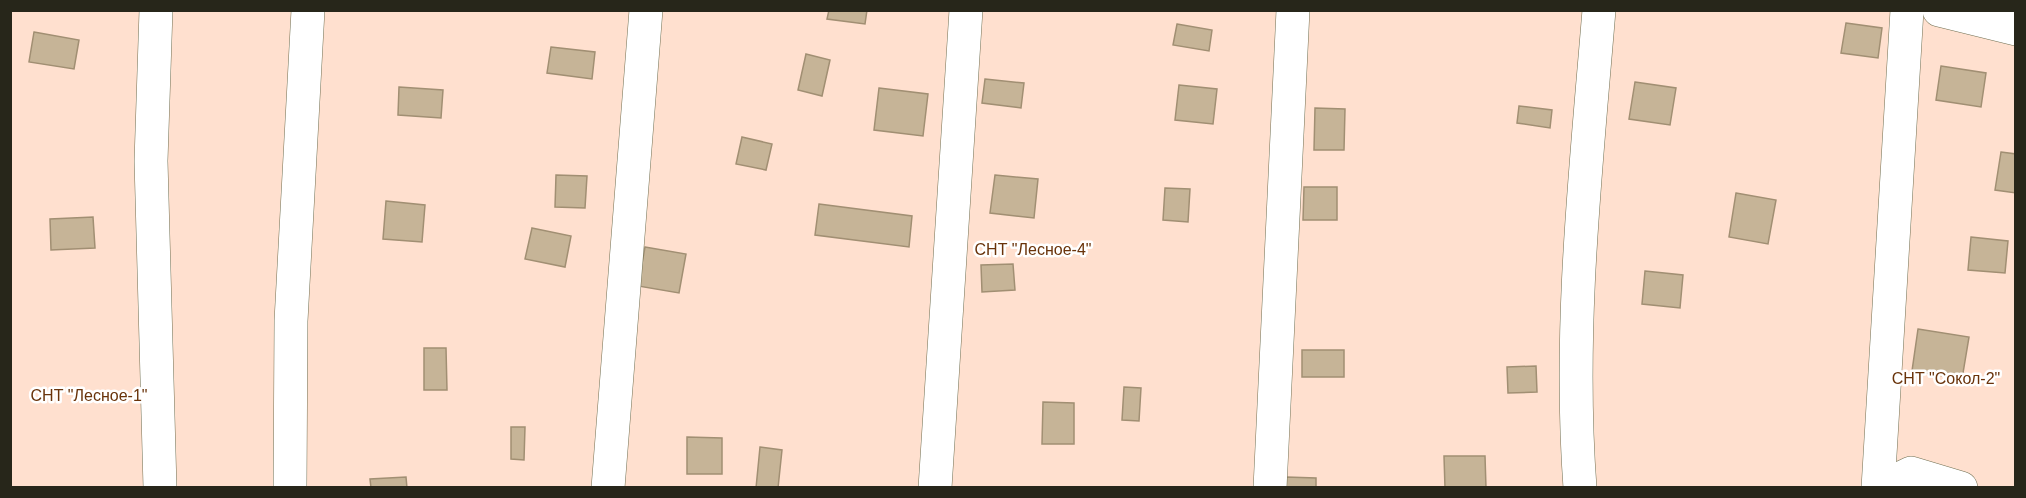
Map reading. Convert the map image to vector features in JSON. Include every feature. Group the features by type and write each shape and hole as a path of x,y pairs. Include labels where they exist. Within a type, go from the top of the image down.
{"street":[{"path":"156,10 151,161 160,488"},
{"path":"290,488 291,321 308,10"},
{"path":"608,488 646,10"},
{"path":"935,488 966,10"},
{"path":"1270,488 1293,10"},
{"path":"1580,488 1577,452 1577,281 1599,10"},
{"path":"1907,10 1879,488 1911,473 1941,480 1961,488"},
{"path":"1939,10 2016,29"}],"green space":[{"name":"СНТ \"Лесное-4\"","path":"10,11 2015,11 2015,487 11,487"}],"building":[{"path":"829,10 867,10 865,24 827,19"},
{"path":"1846,23 1882,28 1878,58 1841,53"},
{"path":"1177,24 1212,30 1209,51 1173,45"},
{"path":"34,32 79,40 74,69 29,62"},
{"path":"551,47 595,52 592,79 547,73"},
{"path":"806,54 830,60 822,96 798,90"},
{"path":"1941,66 1986,73 1981,107 1936,100"},
{"path":"985,79 1024,83 1021,108 982,103"},
{"path":"1635,82 1676,88 1670,125 1629,119"},
{"path":"1179,85 1217,89 1213,124 1175,120"},
{"path":"399,87 443,90 441,118 398,115"},
{"path":"879,88 928,94 923,136 874,130"},
{"path":"1519,106 1552,110 1550,128 1517,123"},
{"path":"1315,108 1345,109 1344,150 1314,150"},
{"path":"742,137 772,144 766,170 736,164"},
{"path":"2001,152 2016,154 2016,193 1995,190"},
{"path":"556,175 587,176 585,208 555,207"},
{"path":"995,175 1038,179 1034,218 990,213"},
{"path":"1304,187 1337,187 1337,220 1303,220"},
{"path":"1165,188 1190,189 1188,222 1163,220"},
{"path":"1736,193 1776,200 1768,244 1729,237"},
{"path":"386,201 425,205 422,242 383,239"},
{"path":"819,204 912,216 909,247 815,235"},
{"path":"93,217 95,248 51,250 50,219"},
{"path":"532,228 571,236 565,267 525,259"},
{"path":"1971,237 2008,241 2005,273 1968,270"},
{"path":"645,247 686,254 679,293 638,286"},
{"path":"1013,264 1015,290 982,292 981,265"},
{"path":"1645,271 1683,275 1680,308 1642,304"},
{"path":"1918,329 1969,337 1962,379 1912,371"},
{"path":"424,348 446,348 447,390 424,390"},
{"path":"1302,350 1344,350 1344,377 1302,377"},
{"path":"1536,366 1537,392 1508,393 1507,367"},
{"path":"1124,387 1141,388 1139,421 1122,420"},
{"path":"1043,402 1074,403 1074,444 1042,444"},
{"path":"511,427 525,427 524,460 511,459"},
{"path":"687,437 722,438 722,474 687,474"},
{"path":"760,447 782,450 778,488 756,488"},
{"path":"1444,456 1485,456 1486,488 1445,488"},
{"path":"406,477 407,488 371,488 370,479"},
{"path":"1286,477 1316,478 1316,488 1286,488"}],"park label":[{"name":"СНТ \"Сокол-2\"","path":"1946,378"},
{"name":"СНТ \"Лесное-1\"","path":"89,395"}]}
